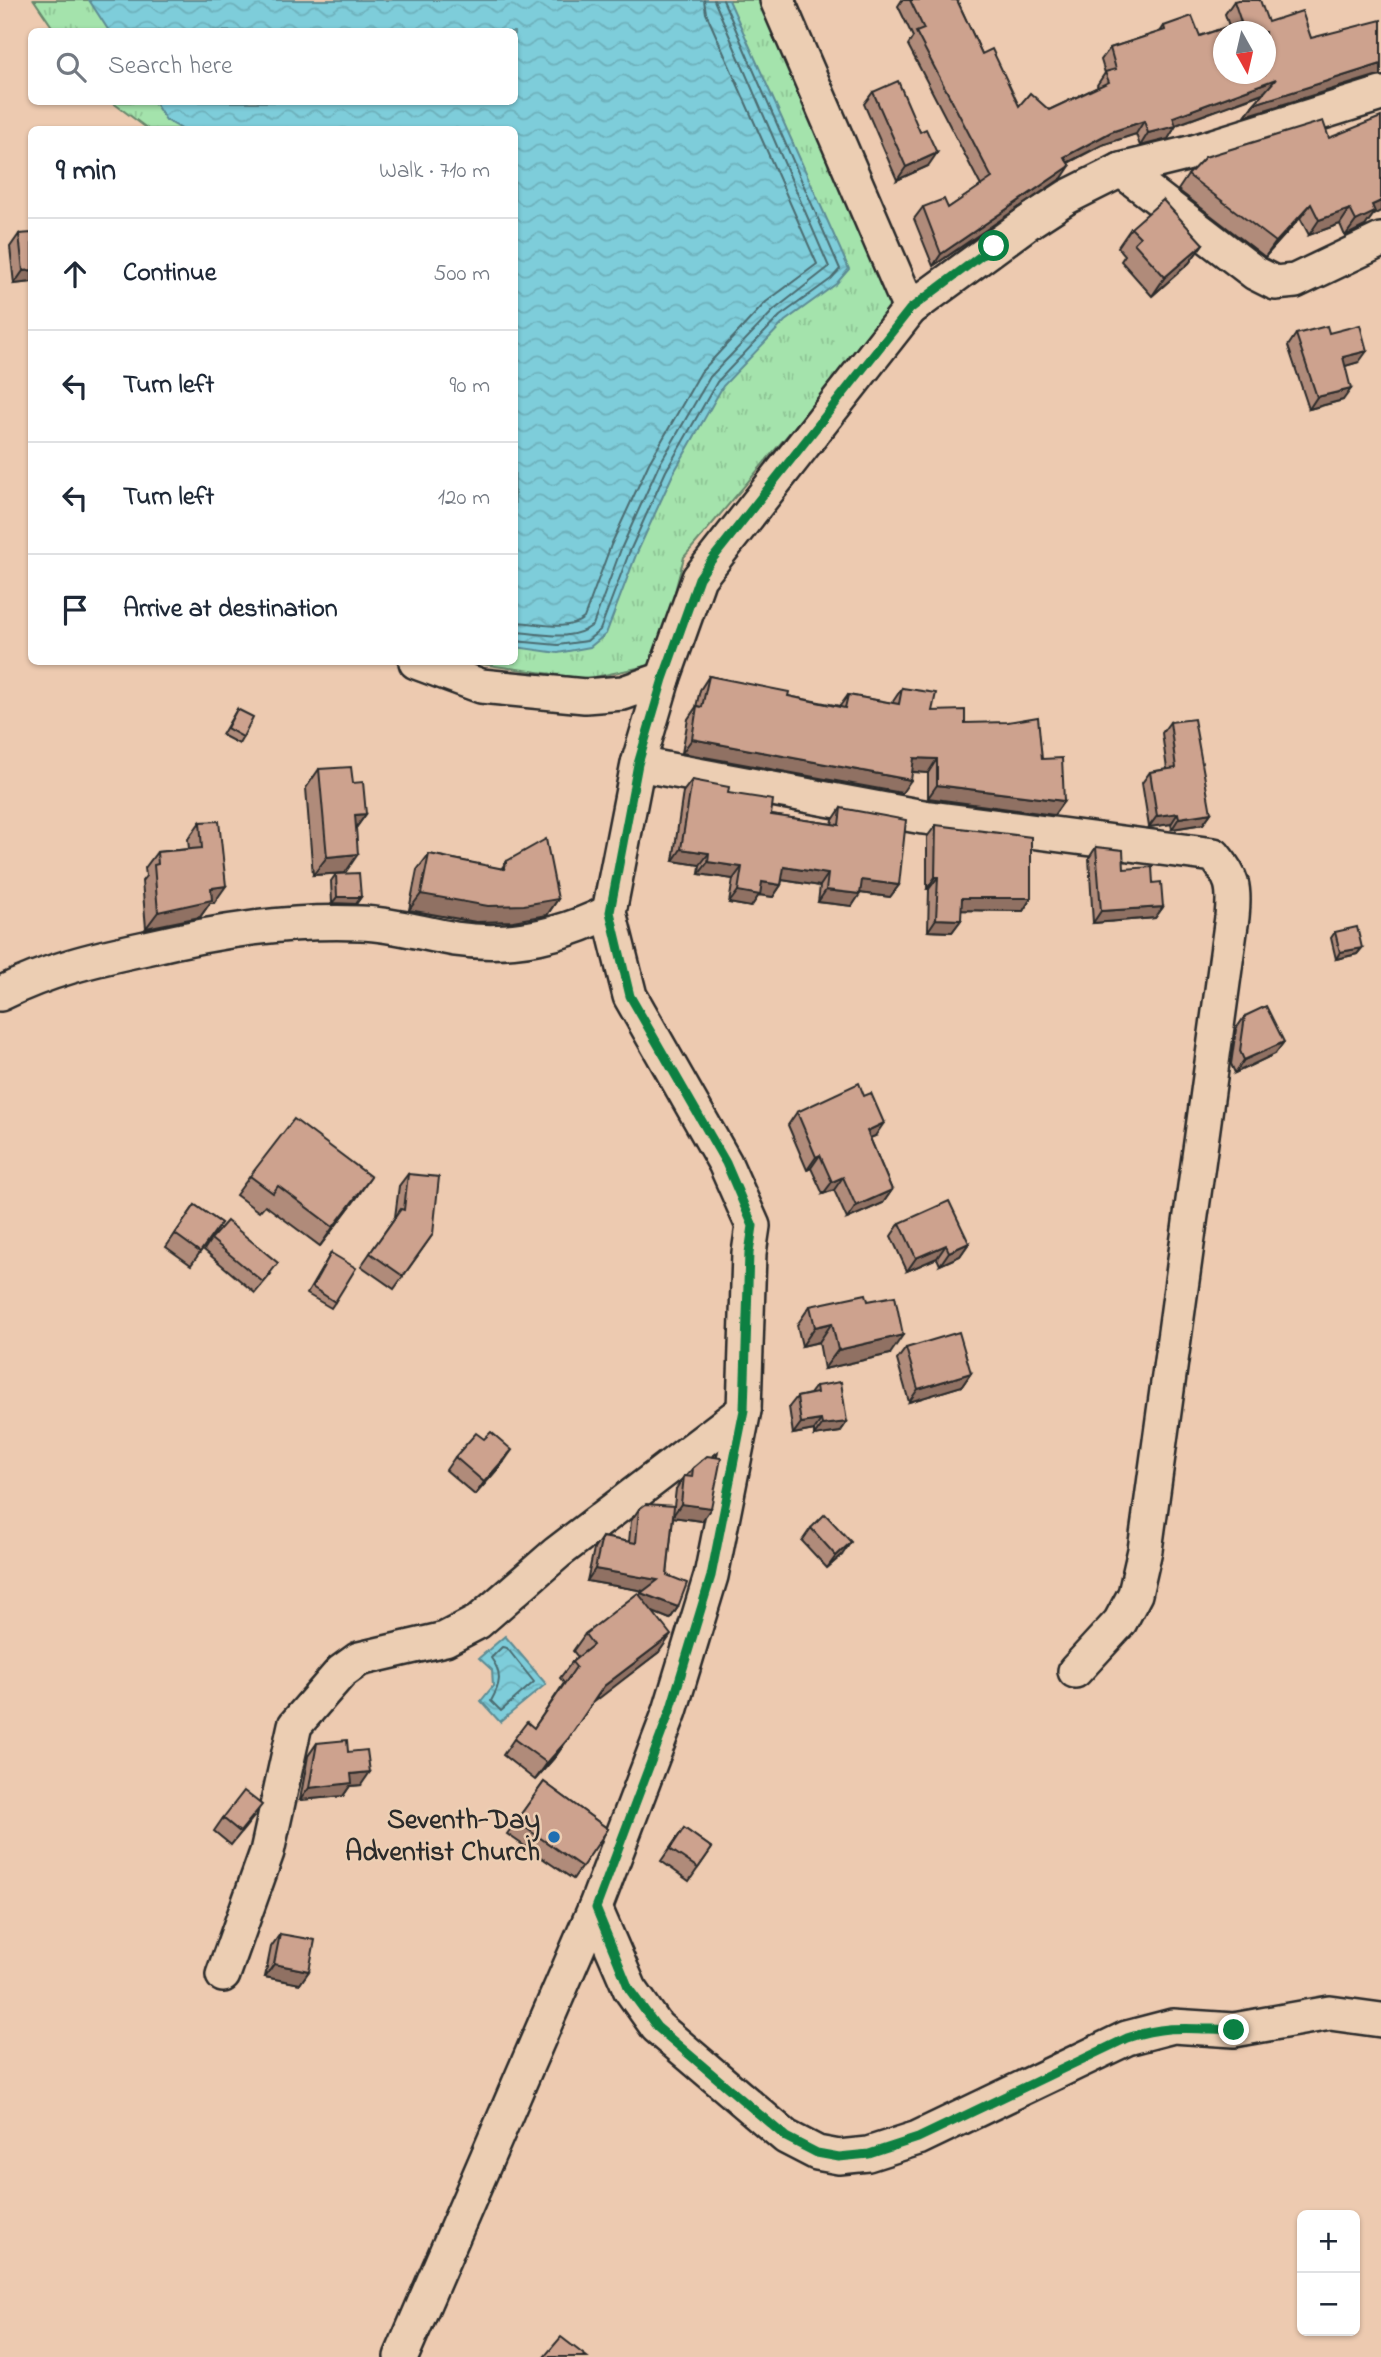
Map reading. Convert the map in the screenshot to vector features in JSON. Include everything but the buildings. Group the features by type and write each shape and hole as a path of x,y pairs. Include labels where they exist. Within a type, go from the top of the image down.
{"street":[{"path":"777,0 910,309"},
{"path":"401,2357 596,1908 670,1711 711,1576 744,1410 749,1253 753,1226 726,1163 630,996 610,912 638,764 663,679 699,578 910,309 1039,215 1121,170 1194,152 1381,94"},
{"path":"1121,170 1255,273 1275,283 1295,281 1381,240"},
{"path":"424,665 481,686 585,696 623,693 663,679"},
{"path":"638,764 923,817 1213,855 1229,873 1234,892 1232,917 1145,1550 1135,1594 1120,1622 1075,1671"},
{"path":"0,994 39,974 185,939 258,925 300,921 365,923 458,939 511,942 583,925 610,912"},
{"path":"223,1975 267,1852 295,1726 341,1672 359,1660 445,1639 478,1622 557,1553 744,1410"},
{"path":"596,1908 629,1989 657,2027 786,2137 817,2153 839,2157 869,2154 918,2138 1127,2038 1152,2030 1173,2026 1234,2030 1330,2013 1381,2020"}],"green space":[{"path":"34,0 780,0 911,290 684,557 656,664 586,679 489,665 518,665 518,126 144,126 116,105 518,105 518,28 53,28"}],"water":[{"path":"89,0 729,0 849,269 836,284 785,321 723,386 673,474 636,555 606,634 590,647 558,653 518,647 518,126 177,126 166,120 156,105 518,105 518,28 107,28"},
{"path":"505,1636 546,1684 500,1722 481,1701 493,1686 492,1670 479,1658"}],"place":[{"name":"Seventh-Day Adventist Church","path":"554,1837"}],"route":[{"path":"994,246 910,309 699,578 663,679 638,764 610,912 630,996 726,1163 753,1226 749,1253 744,1410 711,1576 670,1711 596,1908 629,1989 657,2027 786,2137 817,2153 839,2157 869,2154 918,2138 1127,2038 1152,2030 1173,2026 1234,2030"}]}
